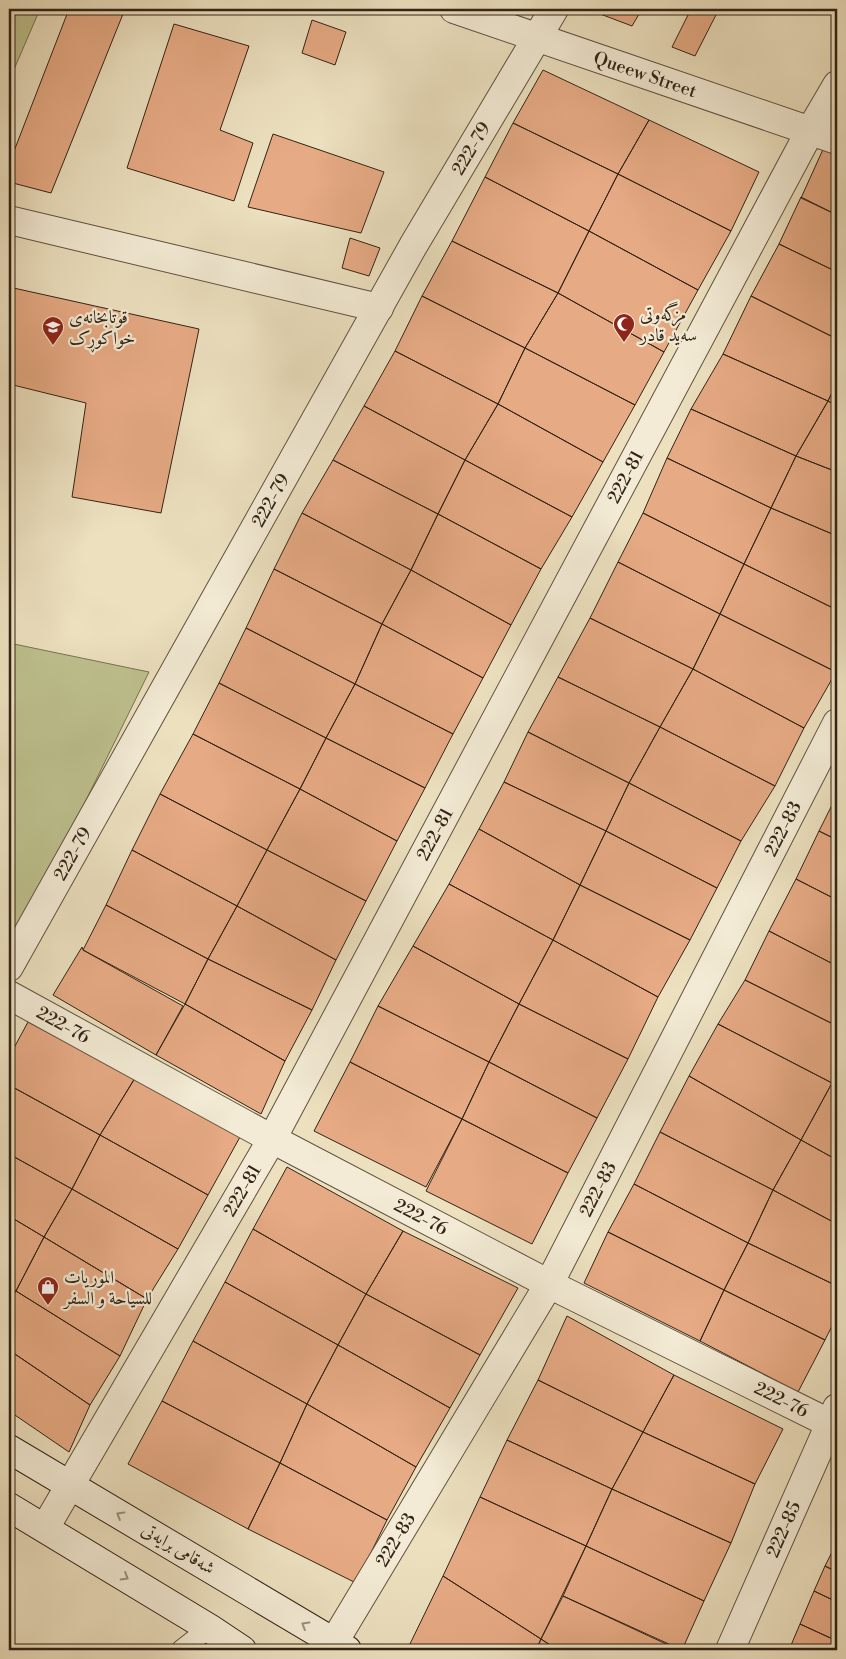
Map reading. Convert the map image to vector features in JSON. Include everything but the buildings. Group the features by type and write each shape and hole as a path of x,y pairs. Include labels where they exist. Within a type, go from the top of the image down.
{"street":[{"name":"Queew Street","path":"454,9 837,140"},
{"name":"222-79","path":"9,967 413,246 554,9"},
{"name":"222-81","path":"45,1528 272,1139 810,131 837,85"},
{"path":"9,220 379,308"},
{"name":"222-83","path":"336,1648 549,1284 837,723"},
{"name":"222-76","path":"9,995 272,1139 549,1284 835,1420"},
{"name":"222-85","path":"730,1650 835,1420"},
{"name":"شەقامی برایەتی","path":"9,1449 336,1648"},
{"path":"9,1507 242,1650"}],"lane":[{"path":"182,1650 209,1628"}],"green space":[{"path":"9,9 40,9 9,81"},
{"path":"9,643 149,672 11,953 9,951"}],"place":[{"name":"مزگەوتی سەید قادر","path":"624,343"},
{"name":"قوتابخانەی خواکوڕک","path":"53,346"},
{"name":"الموريات للسياحة و السفر","path":"48,1306"}]}
